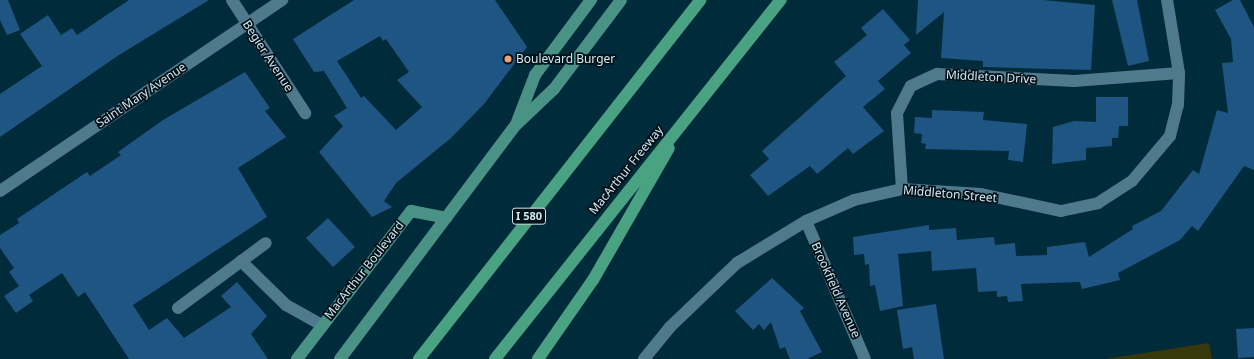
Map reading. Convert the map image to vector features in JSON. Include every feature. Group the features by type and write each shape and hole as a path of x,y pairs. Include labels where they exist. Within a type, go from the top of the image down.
{"highway":[{"path":"641,74 689,0"},
{"name":"I 580","path":"419,359 700,0"},
{"name":"MacArthur Freeway","path":"495,359 781,0"},
{"path":"538,359 593,280 688,115"}],"main road":[{"path":"516,126 535,75 591,0"},
{"path":"340,359 516,126 554,89 621,0"},
{"name":"MacArthur Boulevard","path":"297,359 411,211 446,218"}],"street":[{"name":"Begier Avenue","path":"232,0 305,113"},
{"name":"Saint Mary Avenue","path":"0,191 282,0"},
{"name":"Middleton Street","path":"644,359 670,328 737,263 806,221 854,200 902,189 981,194 1061,211 1098,203 1132,181 1170,136 1178,105 1179,73 1168,0"},
{"name":"Middleton Drive","path":"902,189 898,112 911,86 937,74 1074,81 1179,73"},
{"name":"Brookfield Avenue","path":"806,221 865,359"},
{"path":"178,308 266,243"},
{"path":"241,261 286,306 322,325"}],"shaded area":[{"path":"1209,343 1212,359 1105,359"}],"building":[{"path":"0,0 8,0 20,30 7,35 0,20"},
{"path":"129,0 209,0 119,55 0,137 0,94 42,66 20,34 48,15 61,35 72,28 77,35"},
{"path":"354,0 495,0 527,47 484,104 451,138 396,183 384,201 392,207 372,217 319,152 343,126 334,116 347,108 324,71 314,72 293,39","holes":["380,36 383,41 386,39 409,72 397,80 422,107 396,130 364,96 361,98 337,61"]},
{"path":"918,0 1043,0 1095,5 1091,70 983,67 983,61 941,58 944,12 916,35"},
{"path":"1112,0 1137,0 1149,61 1128,66"},
{"path":"1233,0 1240,0 1254,27 1254,170 1244,166 1198,231 1192,226 1180,240 1118,273 1120,280 1082,289 1080,282 1021,284 1023,301 1008,302 1007,296 997,297 997,291 978,292 976,268 932,271 931,251 898,254 903,306 880,311 875,285 870,286 869,264 865,265 864,254 854,255 853,237 929,225 929,230 956,228 957,240 994,237 995,245 1015,243 1016,256 1047,255 1047,247 1085,242 1089,257 1133,229 1132,226 1161,211 1193,170 1199,174 1217,110 1228,113 1222,63 1233,62 1231,39 1215,10"},
{"path":"883,9 910,40 904,45 911,53 878,81 885,89 863,107 884,131 853,154 848,148 817,174 810,166 768,196 750,175 769,159 762,151 846,76 834,62 867,35 861,28"},
{"path":"245,72 270,108 265,111 286,137 238,168 267,217 133,305 149,330 167,318 184,338 231,307 221,296 237,282 267,316 251,334 268,359 129,359 85,292 78,297 62,273 29,295 33,301 16,313 4,296 19,286 9,272 14,268 0,248 0,235 19,223 17,219 87,172 90,176 121,155 118,152 163,120"},
{"path":"1096,97 1128,97 1128,126 1119,126 1118,138 1112,138 1112,146 1086,148 1086,160 1052,164 1053,127 1074,121 1096,122"},
{"path":"932,110 984,112 983,120 1027,124 1023,162 1008,160 1009,151 925,149 926,144 921,143 922,134 914,133 915,117 932,118"},
{"path":"328,218 355,247 333,267 306,238"},
{"path":"772,278 804,308 800,311 822,352 807,359 790,359 785,347 780,349 771,322 764,330 759,324 753,330 735,311"},
{"path":"936,304 944,359 914,359 912,347 903,349 897,310"},
{"path":"1254,328 1254,357 1238,358 1236,329"}],"place":[{"name":"Boulevard Burger","path":"508,59"}]}
